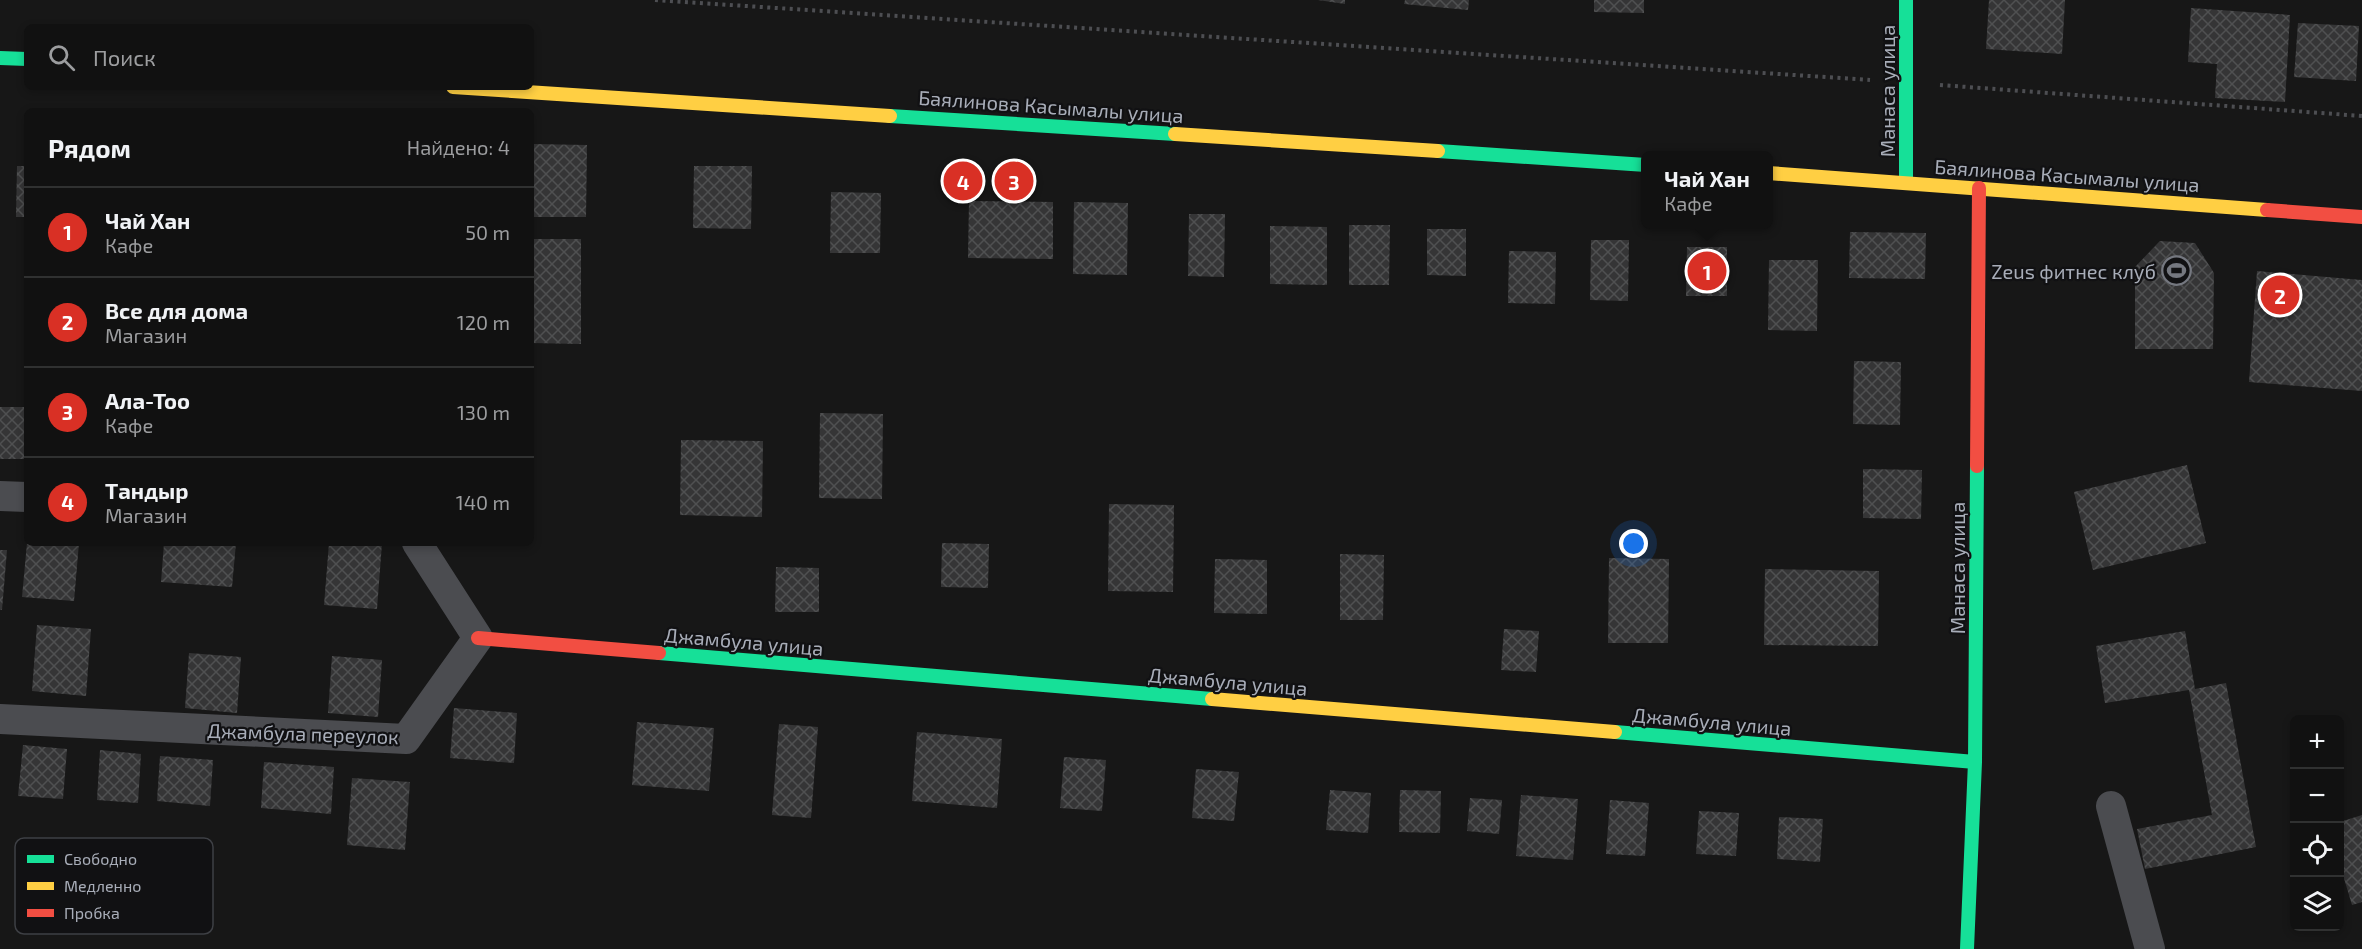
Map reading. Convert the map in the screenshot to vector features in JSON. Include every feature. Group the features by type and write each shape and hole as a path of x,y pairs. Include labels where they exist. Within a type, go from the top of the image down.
{"street":[{"name":"Манаса улица","path":"1906,0 1906,182"},
{"path":"0,58 24,59"},
{"name":"Баялинова Касымалы улица","path":"499,90 1641,165"},
{"name":"Баялинова Касымалы улица","path":"1773,173 2362,217"},
{"name":"Манаса улица","path":"1967,949 1975,762 1979,188"},
{"path":"0,496 24,497"},
{"path":"419,546 478,639"},
{"name":"Джамбула улица","path":"478,639 1975,762"},
{"name":"Джамбула переулок","path":"0,718 406,739 478,639"},
{"path":"2111,806 2150,949"}],"path":[{"path":"655,0 1907,82 2362,116"}],"building":[{"path":"1318,0 1345,0 1345,4"},
{"path":"1405,0 1469,0 1468,10 1404,4"},
{"path":"1594,0 1644,0 1644,13 1594,12"},
{"path":"1989,0 2065,0 2062,54 1986,49"},
{"path":"2191,8 2290,15 2285,102 2215,98 2217,64 2188,62"},
{"path":"2298,23 2359,26 2356,81 2294,77"},
{"path":"534,144 587,145 586,217 534,217"},
{"path":"17,166 24,166 24,217 16,217"},
{"path":"694,166 752,166 751,229 693,228"},
{"path":"831,192 881,193 880,253 830,253"},
{"path":"969,201 1053,202 1053,259 968,258"},
{"path":"1074,202 1128,203 1127,275 1073,274"},
{"path":"1189,214 1225,214 1224,277 1188,276"},
{"path":"1349,225 1390,225 1389,285 1349,285"},
{"path":"1270,226 1327,227 1327,285 1270,284"},
{"path":"1427,229 1466,229 1466,276 1427,275"},
{"path":"1850,232 1926,233 1925,279 1849,278"},
{"path":"534,239 581,239 581,344 534,343"},
{"path":"1591,240 1629,240 1628,301 1590,300"},
{"path":"2160,241 2195,243 2214,273 2213,349 2135,349 2135,267"},
{"path":"1687,247 1727,247 1727,296 1686,296"},
{"path":"1509,251 1556,252 1555,304 1508,303"},
{"path":"1769,260 1818,260 1817,331 1768,330"},
{"path":"2257,271 2362,280 2362,391 2249,382"},
{"path":"1854,361 1901,362 1900,425 1853,424"},
{"path":"0,407 24,407 24,459 0,459"},
{"path":"820,413 883,414 882,499 819,498"},
{"path":"681,440 763,441 762,517 680,515"},
{"path":"2187,465 2206,543 2093,570 2074,492"},
{"path":"1863,469 1922,470 1921,519 1863,518"},
{"path":"1109,504 1174,505 1173,592 1108,591"},
{"path":"942,543 989,544 988,588 941,587"},
{"path":"27,546 79,546 74,601 22,597"},
{"path":"164,546 236,546 232,587 161,582"},
{"path":"329,546 382,546 377,609 324,605"},
{"path":"0,550 7,550 2,610 0,610"},
{"path":"1340,554 1384,555 1383,620 1340,620"},
{"path":"1609,558 1669,559 1668,643 1608,643"},
{"path":"1215,559 1267,560 1267,614 1214,613"},
{"path":"776,567 819,568 819,612 775,612"},
{"path":"1765,569 1879,571 1878,646 1764,645"},
{"path":"37,625 91,629 86,696 32,691"},
{"path":"1504,629 1539,631 1536,672 1501,670"},
{"path":"2185,631 2195,689 2226,683 2256,847 2145,869 2137,829 2212,815 2189,690 2105,703 2096,646"},
{"path":"189,653 241,657 237,713 185,708"},
{"path":"332,656 382,660 378,717 328,713"},
{"path":"454,708 517,713 514,763 450,758"},
{"path":"637,722 714,728 709,791 632,785"},
{"path":"779,724 818,727 811,818 772,815"},
{"path":"917,732 1002,739 997,808 912,801"},
{"path":"23,745 67,749 63,799 18,796"},
{"path":"100,750 141,754 138,803 97,800"},
{"path":"160,756 213,760 210,806 157,801"},
{"path":"1064,757 1106,760 1102,811 1060,808"},
{"path":"264,762 334,767 331,814 261,808"},
{"path":"1196,769 1239,772 1234,821 1192,818"},
{"path":"352,778 410,782 405,850 347,845"},
{"path":"1330,790 1371,793 1368,833 1326,830"},
{"path":"1400,790 1441,791 1440,833 1399,832"},
{"path":"1521,795 1578,799 1573,860 1516,856"},
{"path":"1470,798 1502,800 1499,834 1467,831"},
{"path":"1610,800 1649,803 1645,856 1606,854"},
{"path":"1699,811 1739,813 1736,856 1696,854"},
{"path":"2362,815 2362,902 2352,905 2344,878 2344,821"},
{"path":"1779,817 1823,819 1820,862 1777,859"}],"traffic: fast":[{"path":"1906,0 1906,182"},
{"path":"0,58 24,59"},
{"path":"890,116 1175,134"},
{"path":"1438,151 1641,165"},
{"path":"1967,949 1975,762 1977,466"},
{"path":"659,653 1212,699"},
{"path":"1615,732 1975,762"}],"traffic: slow":[{"path":"498,90 890,116"},
{"path":"1175,134 1438,151"},
{"path":"1773,173 2267,210"},
{"path":"1212,699 1615,732"}],"traffic: jam":[{"path":"1977,466 1979,188"},
{"path":"2267,210 2362,217"},
{"path":"478,638 659,653"}],"place":[{"name":"Тандыр","path":"963,181"},
{"name":"Ала-Тоо","path":"1014,181"},
{"name":"Чай Хан","path":"1707,271"},
{"name":"Zeus фитнес клуб","path":"2177,271"},
{"name":"Все для дома","path":"2280,295"}]}
